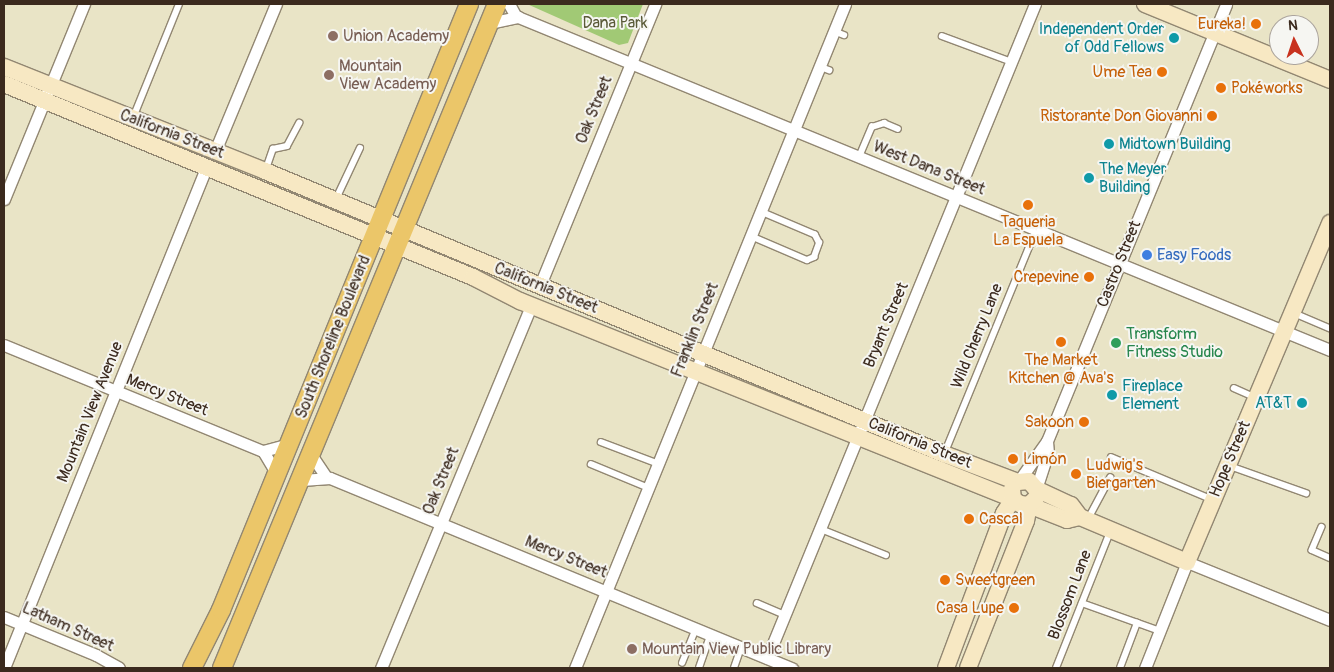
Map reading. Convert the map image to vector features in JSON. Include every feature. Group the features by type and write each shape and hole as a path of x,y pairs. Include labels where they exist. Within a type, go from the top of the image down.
{"main road":[{"name":"South Shoreline Boulevard","path":"222,668 312,456 497,4"},
{"path":"1145,4 1330,80"},
{"name":"South Shoreline Boulevard","path":"192,668 221,610 381,220 465,7"},
{"name":"California Street","path":"4,67 47,94 206,168 473,277 531,306 1067,520 1084,519"},
{"name":"California Street","path":"4,84 47,94 133,119 265,171 944,454 1018,482 1029,481 1036,489 1071,505 1084,519 1110,532 1187,562"},
{"name":"Hope Street","path":"1187,562 1330,223"},
{"name":"Castro Street","path":"968,668 1026,521 1021,502 1012,490 1018,482"},
{"name":"Castro Street","path":"946,668 1004,513 1021,502 1035,499 1036,489"}],"street":[{"path":"4,199 84,4"},
{"path":"214,151 276,4"},
{"path":"489,23 515,16 509,4"},
{"name":"Oak Street","path":"540,285 655,4"},
{"name":"Franklin Street","path":"576,668 794,131 825,68 839,33 845,4"},
{"name":"Bryant Street","path":"767,658 1035,4"},
{"name":"Castro Street","path":"1018,482 1047,441 1226,4"},
{"name":"West Dana Street","path":"515,16 630,65 957,196 1330,350"},
{"name":"Mountain View Avenue","path":"4,668 206,168"},
{"name":"Oak Street","path":"381,668 531,306"},
{"name":"Mercy Street","path":"4,345 263,451"},
{"name":"Castro Street","path":"1036,489 1048,453 1047,441"},
{"path":"277,474 263,451 289,444"},
{"path":"312,456 326,477"},
{"name":"Mercy Street","path":"302,480 326,477 695,630 792,668"},
{"name":"California Street","path":"1187,562 1330,620"},
{"name":"Hope Street","path":"1145,668 1187,562"},
{"name":"Latham Street","path":"4,617 96,655 119,668"}],"lane":[{"path":"133,119 179,4"},
{"path":"942,36 1012,62"},
{"path":"265,171 273,149 288,146 299,123"},
{"path":"859,157 872,127 884,123 898,129"},
{"path":"336,201 360,148"},
{"path":"751,236 807,260 814,257 819,243 815,236 761,212"},
{"name":"Wild Cherry Lane","path":"944,454 1036,230"},
{"path":"1292,312 1330,328"},
{"path":"1234,388 1256,398"},
{"path":"601,442 658,464"},
{"path":"1111,457 1213,500"},
{"path":"591,464 649,488"},
{"path":"1228,465 1306,493"},
{"path":"1084,519 1110,478"},
{"path":"1322,527 1312,550 1330,558"},
{"path":"821,529 886,555"},
{"name":"Blossom Lane","path":"1056,668 1110,532"},
{"path":"758,603 785,615"},
{"path":"1082,603 1160,631"},
{"path":"1120,668 1137,623"},
{"path":"682,663 695,630"},
{"path":"699,668 710,636"},
{"path":"734,668 741,648"}],"green space":[{"name":"Dana Park","path":"527,4 643,4 628,43 619,45"}],"place":[{"name":"Eureka!","path":"1256,24"},
{"name":"Union Academy","path":"333,36"},
{"name":"Independent Order of Odd Fellows","path":"1174,38"},
{"name":"Ume Tea","path":"1162,72"},
{"name":"Mountain View Academy","path":"329,75"},
{"name":"Pokéworks","path":"1221,88"},
{"name":"Ristorante Don Giovanni","path":"1212,116"},
{"name":"Midtown Building","path":"1109,144"},
{"name":"The Meyer Building","path":"1089,178"},
{"name":"Taqueria La Espuela","path":"1028,205"},
{"name":"Easy Foods","path":"1147,255"},
{"name":"Crepevine","path":"1089,277"},
{"name":"The Market Kitchen @ Ava's","path":"1061,342"},
{"name":"Transform Fitness Studio","path":"1116,343"},
{"name":"Fireplace Element","path":"1112,395"},
{"name":"AT&T","path":"1302,403"},
{"name":"Sakoon","path":"1084,422"},
{"name":"Limón","path":"1013,459"},
{"name":"Ludwig's Biergarten","path":"1076,474"},
{"name":"Cascal","path":"969,519"},
{"name":"Sweetgreen","path":"945,580"},
{"name":"Casa Lupe","path":"1014,608"},
{"name":"Mountain View Public Library","path":"632,649"}]}
